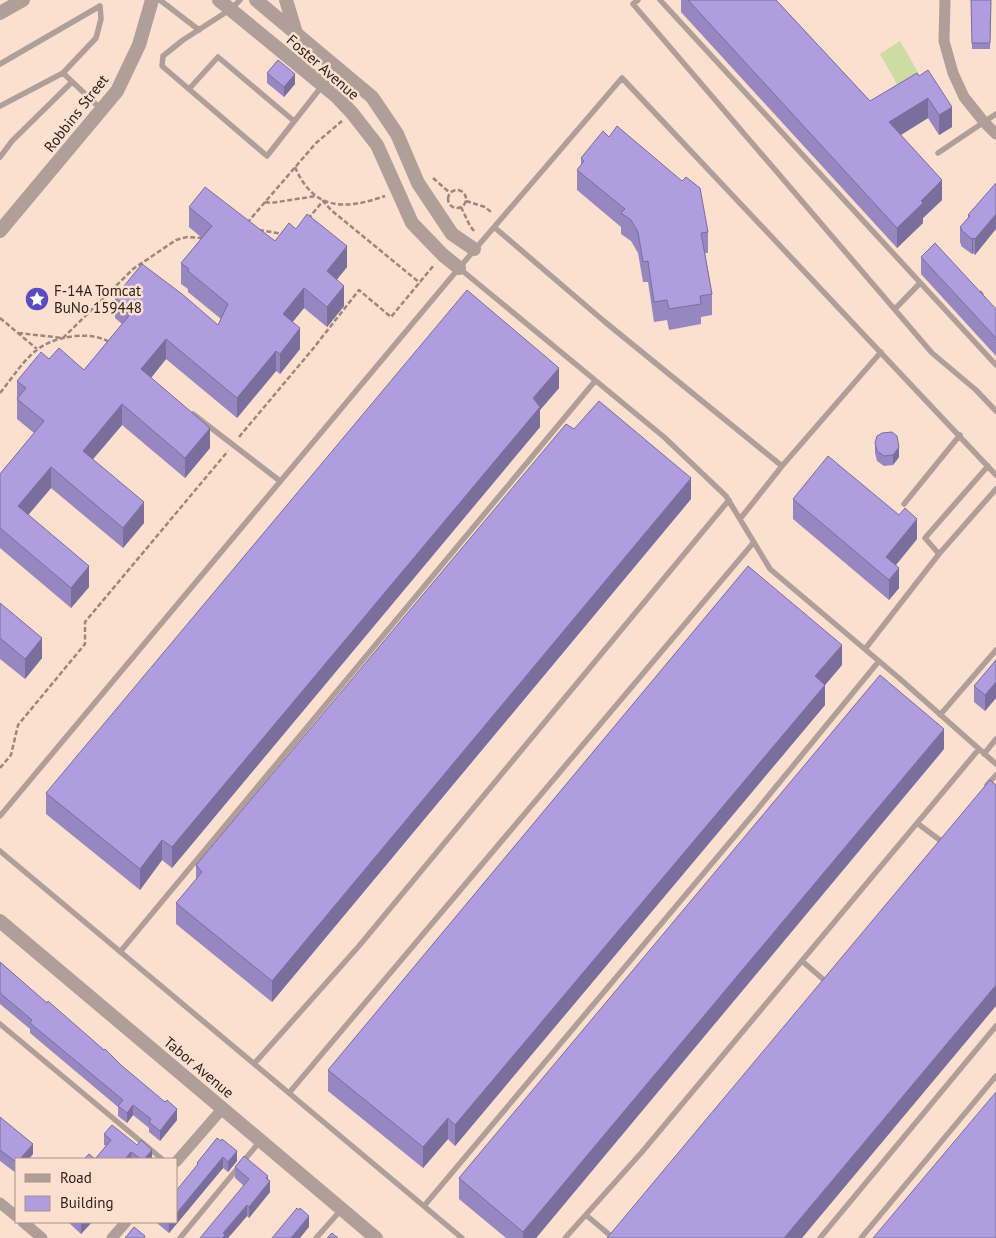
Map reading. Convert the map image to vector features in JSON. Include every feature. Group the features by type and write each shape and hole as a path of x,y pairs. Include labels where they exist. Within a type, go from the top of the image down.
{"street":[{"path":"1,11 23,0"},
{"name":"Foster Avenue","path":"219,0 236,5 352,113 376,146 412,223 458,268"},
{"name":"Foster Avenue","path":"256,0 372,97 397,134 418,183 452,234 474,250"},
{"path":"286,0 296,34"},
{"path":"945,0 944,41 952,73 964,97 996,134"},
{"name":"Robbins Street","path":"0,231 116,91 139,45 150,6"},
{"name":"Tabor Avenue","path":"0,921 376,1238"},
{"path":"178,1160 223,1108"},
{"path":"0,1203 15,1215"},
{"path":"24,1223 42,1238"},
{"path":"112,1238 125,1223"}],"lane":[{"path":"160,0 199,30"},
{"path":"638,0 633,4 932,353 976,390 996,411"},
{"path":"660,0 996,365"},
{"path":"236,5 163,56 162,66 267,156 323,85"},
{"path":"0,64 100,6 101,19 96,38 63,73 0,106"},
{"path":"189,89 218,57 294,121"},
{"path":"63,73 102,109"},
{"path":"0,816 458,268 622,78 996,474"},
{"path":"0,157 12,141 72,82"},
{"path":"938,153 996,114"},
{"path":"494,227 605,322 782,466"},
{"path":"458,268 664,437 726,496 770,569 879,661 996,764"},
{"path":"895,309 920,283"},
{"path":"740,519 782,466 881,352"},
{"path":"120,952 595,381"},
{"path":"189,411 280,481"},
{"path":"904,504 960,436"},
{"path":"939,554 924,538 988,466"},
{"path":"864,649 939,554 996,489"},
{"path":"254,1064 359,946 729,500"},
{"path":"289,1093 754,542"},
{"path":"940,715 996,650"},
{"path":"424,1206 756,811 879,661"},
{"path":"984,754 996,739"},
{"path":"565,1238 642,1152 979,749"},
{"path":"984,789 996,775"},
{"path":"917,822 941,841"},
{"path":"934,848 947,834"},
{"path":"0,851 462,1238"},
{"path":"802,961 824,980"},
{"path":"818,988 831,973"},
{"path":"0,1024 161,1158"},
{"path":"820,1238 996,1026"},
{"path":"861,1238 996,1076"},
{"path":"180,1238 261,1140"},
{"path":"316,1238 342,1209"},
{"path":"586,1215 610,1237 617,1229"}],"path":[{"path":"246,224 316,142 343,120"},
{"path":"295,167 309,190 420,283"},
{"path":"429,175 450,193"},
{"path":"450,193 460,190 465,195 466,201 461,207"},
{"path":"450,193 448,197 449,203 452,206 461,207"},
{"path":"265,202 271,203 316,196"},
{"path":"323,201 336,204 359,204 386,196"},
{"path":"306,222 323,201"},
{"path":"466,201 485,207 491,212"},
{"path":"461,207 474,231"},
{"path":"240,219 250,227"},
{"path":"255,229 287,234"},
{"path":"63,338 133,269 176,240 187,237 202,238 208,230"},
{"path":"0,768 11,755 18,724 85,644 85,622 312,350 359,290 391,318 436,264"},
{"path":"980,291 991,304"},
{"path":"0,318 37,349"},
{"path":"18,333 63,338"},
{"path":"0,393 43,344 63,338 80,336 100,337 113,344"}],"green space":[{"path":"900,41 923,81 902,93 880,54"}],"building":[{"path":"688,0 776,0 870,101 917,73 919,76 928,70 952,107 939,115 928,98 889,122 942,180 921,201 923,203 897,228"},
{"path":"971,0 991,0 990,43 972,43"},
{"path":"278,60 295,74 284,87 267,73"},
{"path":"617,126 682,181 686,177 700,188 708,232 701,233 712,294 700,296 701,304 669,309 667,300 654,302 648,261 643,262 638,232 631,220 621,213 625,209 577,170 584,161 581,158 603,131 609,137"},
{"path":"996,183 996,214 975,239 972,239 960,227"},
{"path":"205,187 275,241 289,223 296,229 307,214 347,246 327,271 344,286 327,307 304,288 283,314 300,328 280,354 276,351 237,398 166,339 141,369 210,428 185,458 122,404 83,451 144,502 123,528 51,467 18,506 89,566 71,588 0,528 0,474 44,421 17,399 26,388 17,381 41,352 49,359 59,348 84,370 132,312 115,297 142,264 182,294 218,325 228,304 181,263 212,226 189,207"},
{"path":"935,243 996,309 996,338 921,257"},
{"path":"467,290 559,368 533,398 540,407 172,847 162,840 140,869 46,793"},
{"path":"599,401 691,478 272,981 176,903 202,872 196,865 566,424 574,429"},
{"path":"892,432 897,436 899,447 893,455 884,456 877,451 875,443 877,436 882,433"},
{"path":"828,456 899,515 905,508 917,519 886,557 899,568 889,580 793,499"},
{"path":"748,566 842,645 815,676 825,685 455,1125 448,1118 423,1147 328,1070"},
{"path":"0,603 42,638 25,659 0,638"},
{"path":"996,660 996,682 985,695 974,686"},
{"path":"880,675 944,729 523,1232 459,1178"},
{"path":"990,780 996,785 996,985 784,1238 607,1238"},
{"path":"0,962 47,1003 48,1001 105,1049 165,1102 167,1100 177,1109 160,1131 149,1122 151,1119 133,1105 127,1113 118,1106 123,1100 30,1023 32,1020 0,993"},
{"path":"996,1092 996,1238 873,1238"},
{"path":"0,1117 33,1144 21,1158 15,1158 15,1161 0,1150"},
{"path":"112,1125 137,1145 141,1140 152,1150 145,1158 140,1158 131,1152 126,1158 96,1158 111,1140 104,1134"},
{"path":"217,1138 221,1141 222,1139 237,1151 228,1162 223,1157 178,1212 178,1189"},
{"path":"89,1154 94,1158 85,1158"},
{"path":"244,1156 268,1176 266,1178 270,1181 249,1207 247,1205 223,1233 225,1235 222,1238 200,1238 249,1179 235,1167"},
{"path":"297,1208 299,1210 300,1208 309,1216 291,1238 272,1238"},
{"path":"134,1227 145,1236 144,1238 125,1238"},
{"path":"332,1233 338,1238 327,1238"}],"place":[{"name":"F-14A Tomcat BuNo 159448","path":"37,299"}]}
